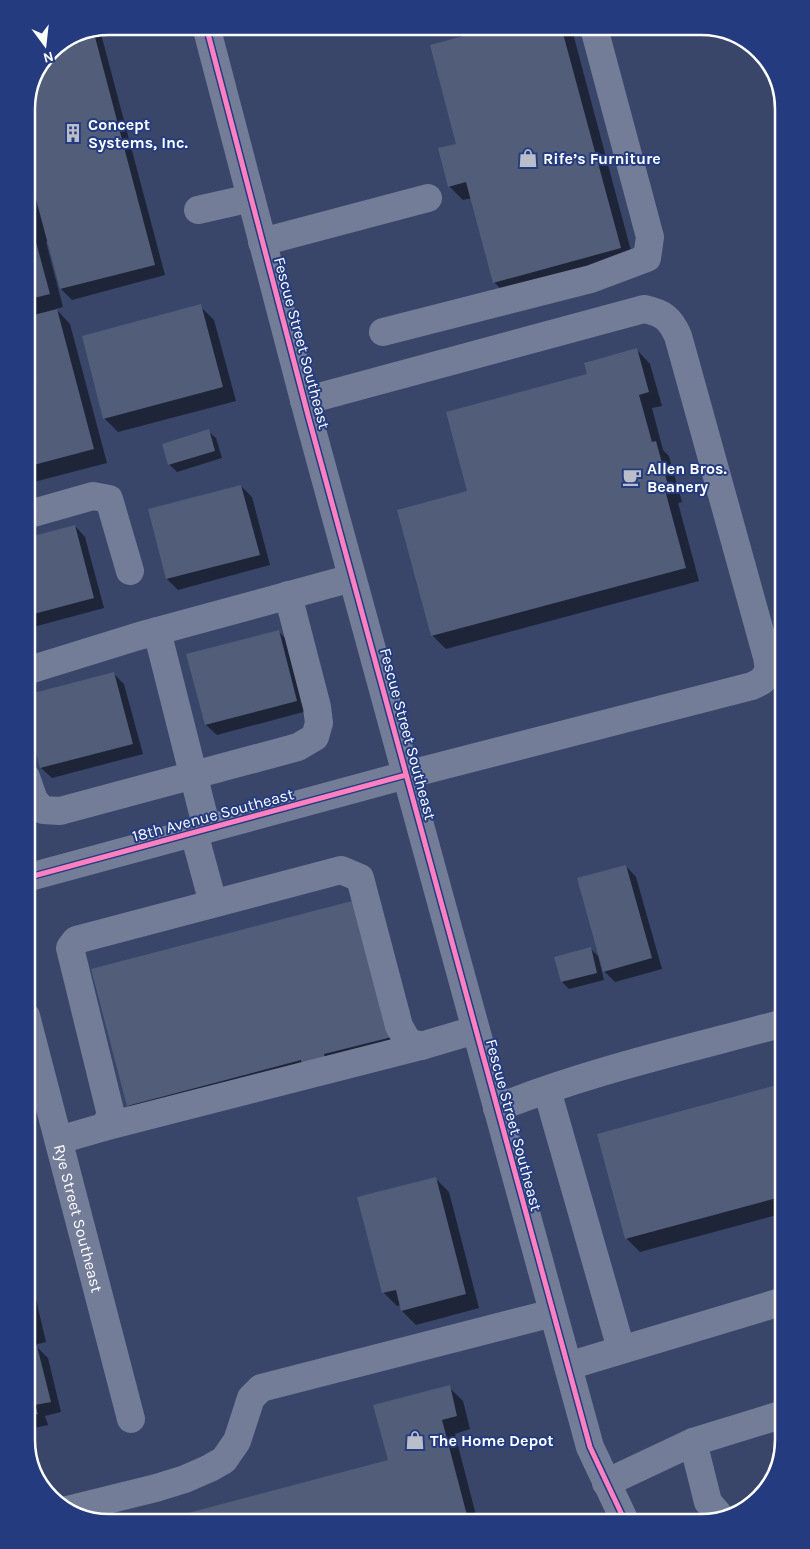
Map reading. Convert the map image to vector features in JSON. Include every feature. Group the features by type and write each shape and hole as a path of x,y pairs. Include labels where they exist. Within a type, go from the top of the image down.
{"street":[{"name":"Fescue Street Southeast","path":"208,35 304,401 590,1447 621,1514"},
{"path":"383,332 591,280 647,258 650,237 596,35"},
{"path":"198,210 251,198"},
{"path":"262,242 428,198"},
{"name":"18th Avenue Southeast","path":"35,876 406,775 752,686 762,680 769,670 678,336 667,318 657,312 644,309 304,401"},
{"path":"35,512 93,496 109,500 130,571"},
{"path":"35,668 157,631 352,578"},
{"path":"35,801 43,810 60,811 194,776 298,746 315,737 319,723 316,707 288,595"},
{"path":"157,631 194,776 213,903"},
{"path":"104,1127 112,1114 70,948 76,940 341,870 360,878 399,1026 408,1042 421,1046"},
{"path":"497,1108 547,1090 658,1056 775,1025"},
{"path":"58,1140 421,1046 475,1030"},
{"name":"Rye Street Southeast","path":"35,1051 131,1419"},
{"path":"547,1090 621,1349"},
{"path":"568,1366 775,1305"},
{"path":"79,1507 166,1485 210,1468 224,1460 237,1441 251,1398 261,1388 553,1313"},
{"path":"606,1483 693,1442 775,1417"},
{"path":"693,1442 708,1502 717,1512"}],"building":[{"path":"467,35 563,35 621,248 493,283 466,182 448,187 438,148 456,144 430,45"},
{"name":"Concept Systems, Inc.","path":"95,36 155,265 60,289 35,196 35,104 43,76 46,70 70,70 70,46"},
{"path":"35,238 50,294 35,298"},
{"path":"201,304 223,387 103,419 82,336"},
{"path":"57,309 94,449 35,465 35,315"},
{"path":"637,348 649,392 639,395 652,442 656,441 669,489 665,490 686,568 431,636 397,510 467,491 446,412 587,374 584,363"},
{"path":"209,429 215,451 168,465 162,444"},
{"path":"241,485 260,555 166,579 148,509"},
{"path":"75,525 94,598 35,614 35,536"},
{"path":"279,630 297,701 205,725 186,654"},
{"path":"114,672 133,744 40,768 35,750 35,693"},
{"path":"626,865 652,958 603,972 577,878"},
{"path":"356,900 392,1037 324,1054 326,1063 303,1069 301,1060 127,1106 91,969"},
{"path":"591,947 597,973 561,982 554,957"},
{"path":"775,1085 775,1198 625,1239 597,1134"},
{"path":"436,1177 466,1294 401,1311 396,1290 382,1293 357,1197"},
{"path":"35,1346 37,1346 51,1402 35,1405"},
{"name":"The Home Depot","path":"450,1385 457,1416 442,1420 467,1514 184,1514 388,1460 373,1405"}],"cycle path":[{"path":"208,35 309,419 590,1447 622,1514"},
{"path":"35,876 406,775"}],"place":[{"name":"Concept Systems, Inc.","path":"73,133"},
{"name":"Rife’s Furniture","path":"528,158"},
{"name":"Allen Bros. Beanery","path":"632,477"},
{"name":"The Home Depot","path":"415,1440"}]}
